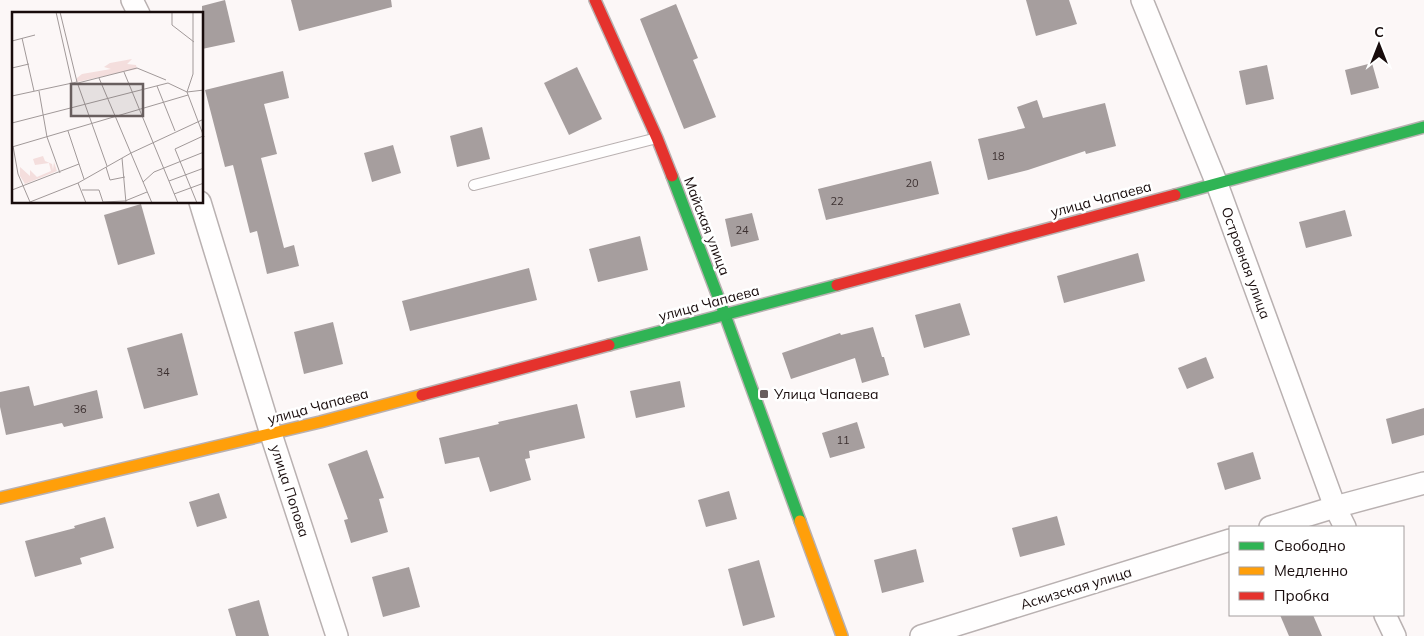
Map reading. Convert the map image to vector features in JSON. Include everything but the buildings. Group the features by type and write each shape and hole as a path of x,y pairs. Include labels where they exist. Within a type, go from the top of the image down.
{"street":[{"path":"132,0 138,12"},
{"name":"Майская улица","path":"595,0 657,138 725,315 842,636"},
{"name":"Островная улица","path":"1142,0 1217,184 1345,526"},
{"name":"улица Чапаева","path":"0,498 272,434 1217,184 1424,127"},
{"name":"улица Попова","path":"201,204 337,636"},
{"path":"1273,526 1424,483"},
{"name":"Аскизская улица","path":"921,636 1229,540"},
{"path":"1385,616 1394,636"}],"lane":[{"path":"474,185 657,138"}],"traffic: fast":[{"path":"1175,195 1424,127"},
{"path":"672,176 800,521"},
{"path":"609,345 837,285"}],"traffic: slow":[{"path":"0,498 320,422 422,395"},
{"path":"800,521 842,636"}],"traffic: jam":[{"path":"595,0 672,176"},
{"path":"837,285 1175,195"},
{"path":"422,395 609,345"}],"place":[{"name":"Улица Чапаева","path":"764,394"}]}
